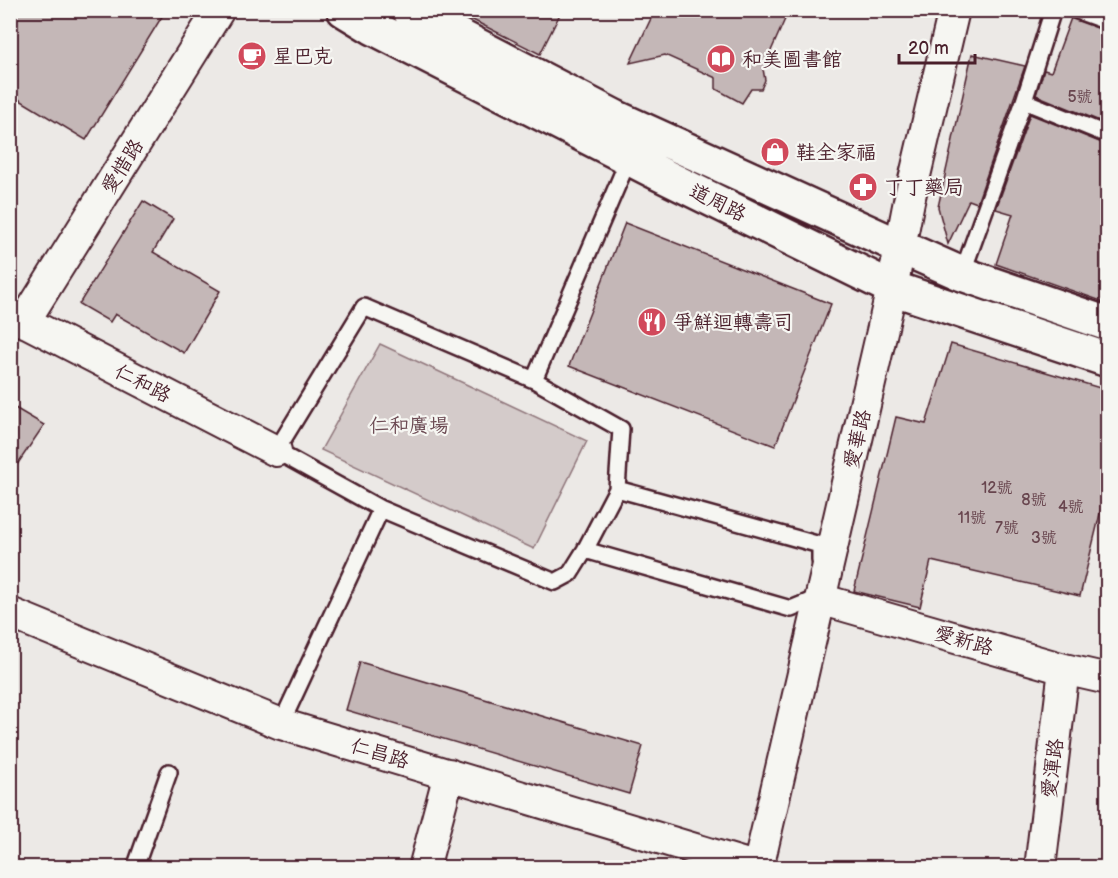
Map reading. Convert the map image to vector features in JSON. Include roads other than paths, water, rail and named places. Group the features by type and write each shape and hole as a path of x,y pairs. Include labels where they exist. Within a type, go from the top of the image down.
{"main road":[{"name":"道周路","path":"344,10 372,27 630,158 892,288 1107,360"},
{"name":"道周路","path":"409,10 615,117 901,247 962,274 1107,324"}],"street":[{"name":"愛惜路","path":"17,318 219,10"},
{"name":"愛華路","path":"758,867 954,10"},
{"name":"仁和路","path":"17,318 276,451"},
{"name":"愛新路","path":"820,598 1107,679"},
{"name":"仁昌路","path":"10,613 281,724 758,867"},
{"name":"愛渾路","path":"1041,867 1065,669"},
{"path":"424,867 449,774"}],"lane":[{"path":"962,274 1024,101 1053,10"},
{"path":"1075,10 1107,22"},
{"path":"1024,101 1107,135"},
{"path":"534,380 630,158"},
{"path":"364,307 534,380 621,429 617,489 585,550 570,573 555,582 381,509 276,451 364,307"},
{"path":"585,550 791,609 820,598 820,545 617,489"},
{"path":"281,724 381,509"},
{"path":"135,867 169,772"}],"place":[{"name":"星巴克","path":"252,56"},
{"name":"和美圖書館","path":"721,59"},
{"name":"鞋全家福","path":"775,152"},
{"name":"丁丁藥局","path":"863,187"},
{"name":"爭鮮迴轉壽司","path":"652,322"}],"park label":[{"name":"仁和廣場","path":"409,425"}]}
